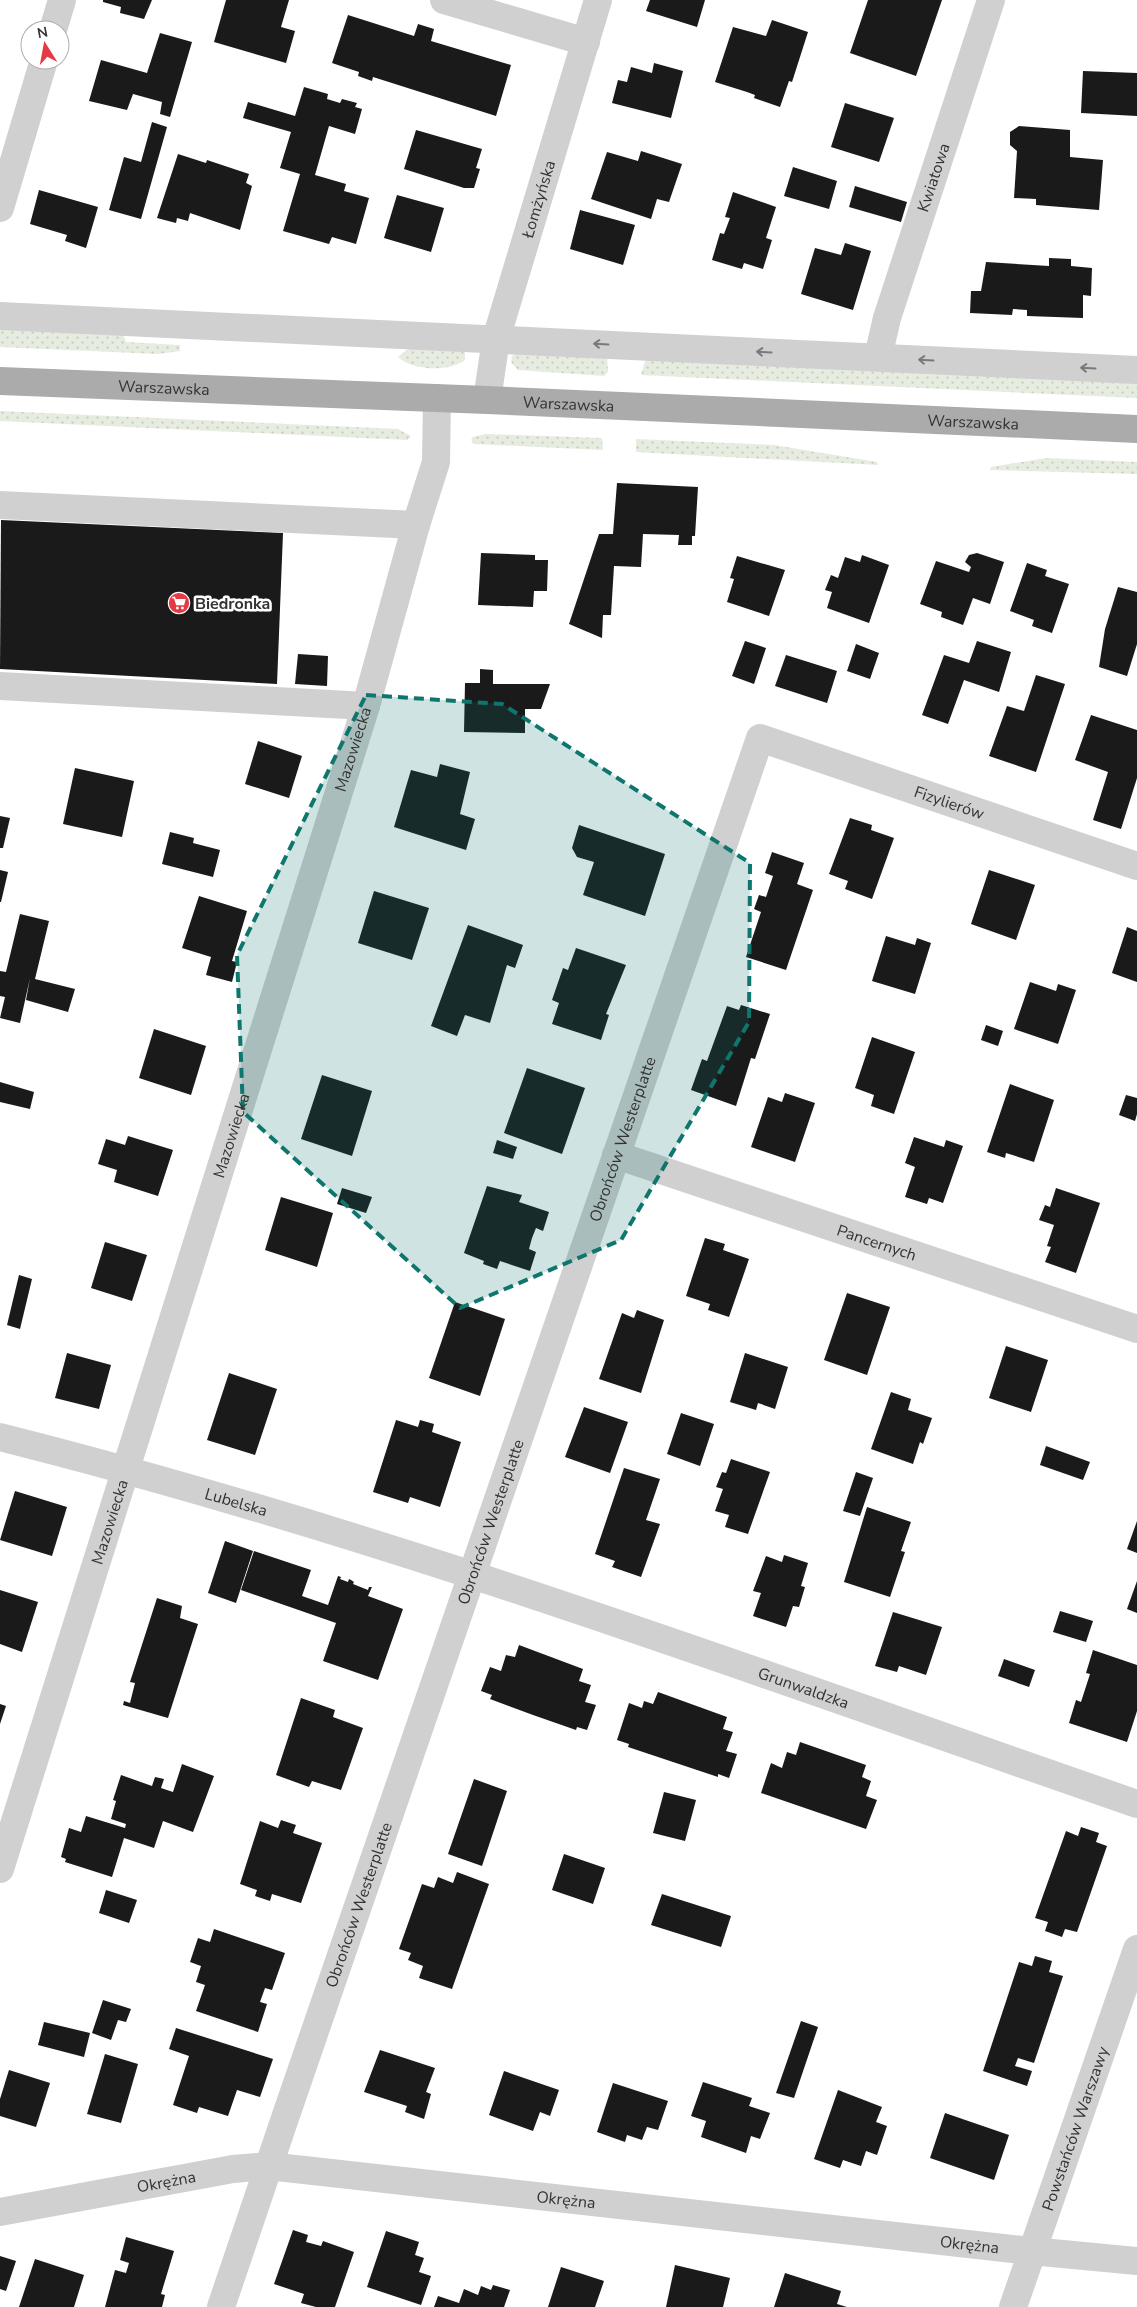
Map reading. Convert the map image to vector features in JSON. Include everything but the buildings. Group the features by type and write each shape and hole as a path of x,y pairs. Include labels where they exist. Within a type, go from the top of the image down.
{"main road":[{"name":"Warszawska","path":"0,381 487,400 1137,429"}],"street":[{"path":"56,20 62,0"},
{"path":"444,0 586,42"},
{"name":"Łomżyńska","path":"487,400 496,339 598,0"},
{"name":"Kwiatowa","path":"878,357 887,318 991,0"},
{"path":"0,208 41,70"},
{"path":"0,316 1137,370"},
{"name":"Mazowiecka","path":"0,1869 366,706 416,526 436,462 437,398"},
{"path":"0,505 416,526"},
{"path":"0,686 366,706"},
{"name":"Fizylierów","path":"760,738 1137,866"},
{"name":"Obrońców Westerplatte","path":"221,2307 471,1574 760,738"},
{"name":"Pancernych","path":"616,1155 1137,1329"},
{"name":"Lubelska","path":"0,1437 127,1469 471,1574"},
{"name":"Grunwaldzka","path":"471,1574 1137,1804"},
{"name":"Powstańców Warszawy","path":"1013,2307 1137,1949"},
{"name":"Okrężna","path":"0,2212 233,2169 268,2166 1031,2251 1137,2261"}],"highlighted area":[{"path":"366,695 502,704 750,863 749,1022 621,1240 460,1308 243,1112 237,955"}],"shaded area":[{"path":"0,329 123,334 126,342 180,345 180,351 158,354 0,347"},
{"path":"409,348 460,350 465,353 465,360 450,367 422,367 405,362 398,357"},
{"path":"521,350 607,356 608,372 604,376 518,370 511,362 512,356"},
{"path":"646,358 1137,381 1137,398 641,375"},
{"path":"0,411 398,429 411,436 407,440 0,421"},
{"path":"486,434 602,438 603,450 474,444 471,440 473,437"},
{"path":"636,439 774,445 877,462 878,465 636,452"},
{"path":"1046,458 1137,462 1137,474 990,470 991,467"}],"place":[{"name":"Biedronka","path":"179,603"}]}
